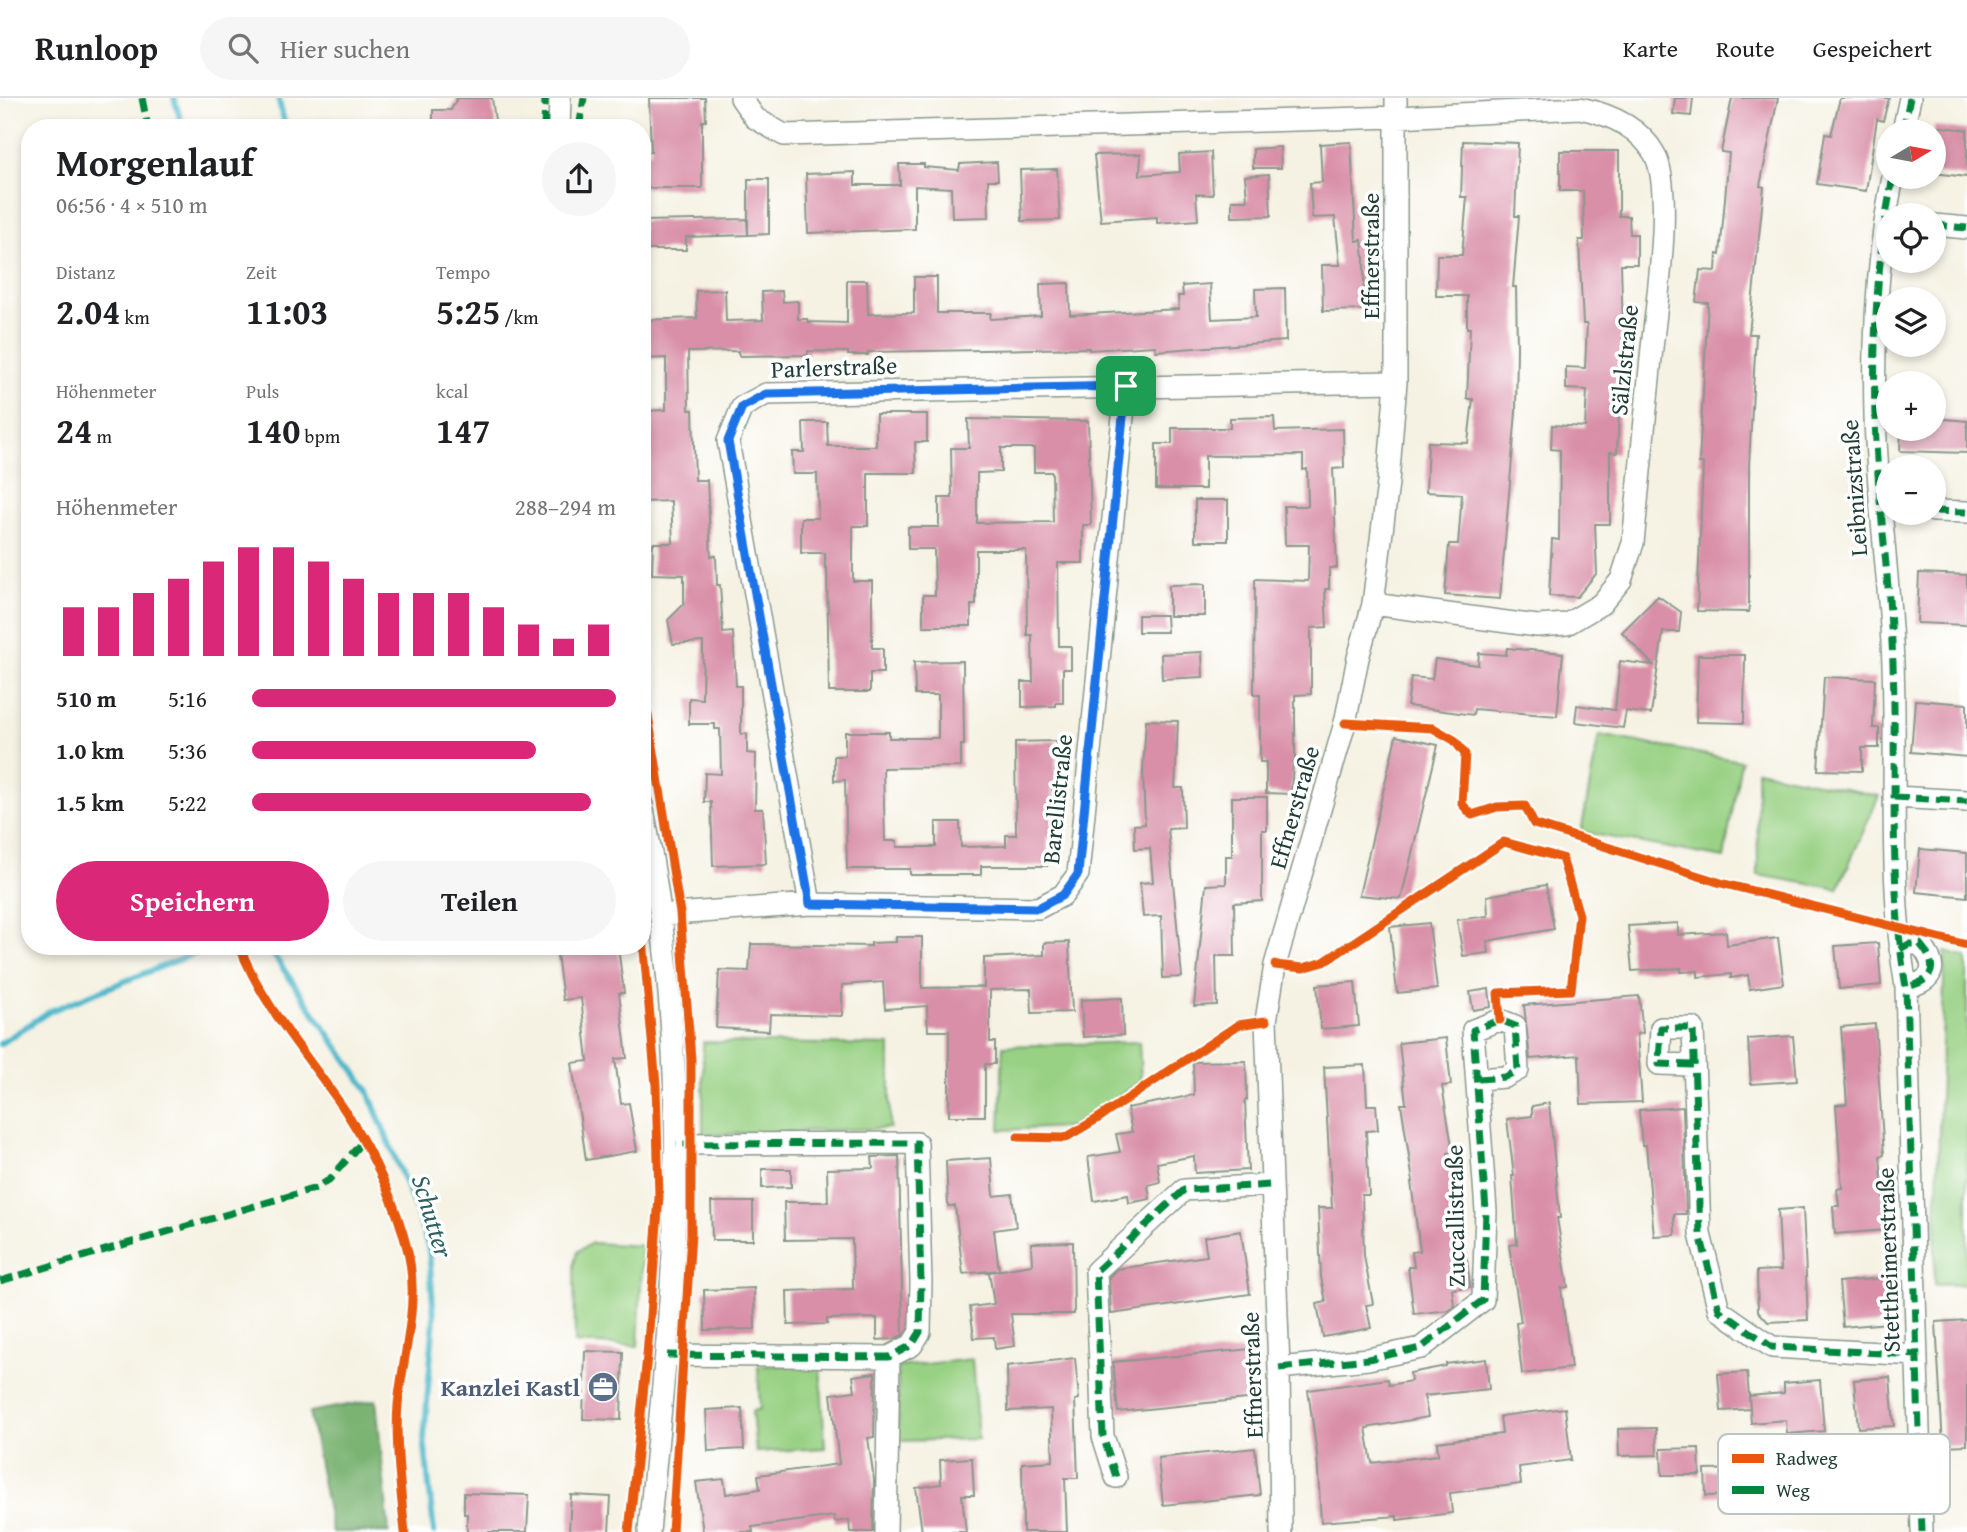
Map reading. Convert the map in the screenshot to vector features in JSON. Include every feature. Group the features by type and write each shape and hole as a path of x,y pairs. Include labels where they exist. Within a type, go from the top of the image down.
{"street":[{"path":"559,119 560,98"},
{"name":"Sälzlstraße","path":"741,98 755,118 784,135 1396,107 1580,108 1608,114 1640,134 1656,155 1662,179 1664,232 1633,543 1621,580 1601,604 1567,624 1537,625 1373,604"},
{"path":"1906,119 1910,98"},
{"name":"Effnerstraße","path":"1281,1532 1279,1368 1266,1021 1275,965 1345,723 1358,658 1373,604 1388,483 1396,382 1396,107"},
{"path":"1946,226 1967,228"},
{"name":"Leibnizstraße","path":"1879,455 1875,417 1875,318 1880,273"},
{"name":"Parlerstraße","path":"810,904 728,441 742,407 766,394 1396,382"},
{"name":"Barellistraße","path":"661,915 810,904 1038,908 1063,895 1078,874 1126,386"},
{"path":"1946,512 1967,512"},
{"name":"Leibnizstraße","path":"1886,525 1893,663 1894,797"},
{"path":"1894,797 1967,801"},
{"name":"Stettheimerstraße","path":"1894,797 1900,949 1906,987 1919,1434"},
{"path":"649,1532 667,1354 676,1197 673,1030 661,915 651,857"},
{"path":"1900,949 1909,944 1920,944 1930,955 1933,966 1922,984 1906,987"},
{"path":"1693,1065 1700,1234 1719,1310 1772,1347 1917,1354"},
{"name":"Zuccallistraße","path":"1279,1368 1368,1359 1422,1348 1483,1300 1486,1211 1478,1079"},
{"path":"667,1354 888,1357 912,1345 920,1332 917,1143 676,1144"},
{"path":"1116,1477 1103,1436 1096,1271 1184,1190 1271,1185"},
{"path":"886,1532 888,1357"},
{"name":"Stettheimerstraße","path":"1921,1514 1922,1532"}],"green space":[{"path":"1599,735 1741,761 1724,858 1581,832"},
{"path":"1757,770 1879,796 1838,889 1758,875"},
{"path":"1945,952 1967,958 1967,1284 1934,1285"},
{"path":"703,1042 890,1045 890,1128 703,1135"},
{"path":"1139,1042 1141,1081 1072,1127 1000,1130 1003,1046"},
{"path":"592,1243 643,1246 638,1346 575,1343 574,1263 578,1251"},
{"path":"972,1359 978,1439 898,1441 898,1367"},
{"path":"820,1365 825,1448 756,1452 752,1411 760,1409 758,1366"},
{"path":"376,1400 389,1532 332,1532 309,1412"}],"building":[{"path":"457,98 492,98 495,119 433,119 433,110 451,110"},
{"path":"649,98 705,98 706,121 702,121 702,188 651,188"},
{"path":"1675,98 1693,98 1691,116 1673,114"},
{"path":"1732,98 1778,98 1760,186 1764,187 1749,334 1756,334 1749,465 1749,612 1697,611 1703,463 1699,463 1708,303 1696,302 1700,270 1716,271 1717,254 1720,255 1729,153 1721,152"},
{"path":"1840,98 1889,98 1884,119 1876,119 1866,191 1817,184 1825,134 1831,135"},
{"path":"1946,127 1967,130 1967,177 1946,174"},
{"path":"1463,141 1518,143 1515,216 1519,216 1513,287 1516,287 1516,412 1500,599 1445,595 1449,544 1458,544 1462,494 1426,492 1428,442 1468,443 1473,399 1467,399 1470,328 1467,328 1467,296 1436,296 1437,255 1462,255 1467,197 1461,197"},
{"path":"1351,142 1356,241 1362,240 1364,258 1364,310 1323,311 1322,265 1340,265 1335,217 1312,218 1310,183 1322,182 1320,144"},
{"path":"1280,147 1281,168 1253,168 1253,149"},
{"path":"1560,151 1619,151 1619,216 1629,216 1630,234 1637,234 1637,264 1621,264 1623,332 1617,453 1610,452 1610,524 1595,524 1597,573 1577,597 1549,596 1552,539 1559,540 1560,450 1551,449 1552,425 1585,427 1587,390 1566,389 1566,367 1585,368 1587,324 1583,324 1579,240 1584,240 1583,191 1560,191"},
{"path":"1211,152 1213,195 1196,194 1198,220 1157,223 1157,217 1101,221 1094,155 1141,154 1140,175 1180,172 1179,154"},
{"path":"997,162 998,180 988,180 989,217 952,218 951,188 915,186 915,229 808,233 806,174 855,172 855,185 900,185 899,164 924,164 924,167 959,170 960,164"},
{"path":"1057,169 1060,220 1022,221 1020,170"},
{"path":"1269,174 1271,216 1232,217 1232,200 1247,200 1245,176"},
{"path":"748,179 769,179 769,234 748,235"},
{"path":"747,219 748,235 686,237 686,250 651,250 651,221"},
{"path":"914,277 937,277 937,313 991,313 990,319 1041,316 1040,284 1069,283 1070,315 1179,309 1178,296 1183,296 1182,286 1210,284 1212,319 1256,317 1255,289 1285,288 1286,341 1156,351 1155,346 1089,350 868,352 868,355 808,351 808,355 739,356 738,351 688,352 689,410 693,410 695,480 707,480 711,556 716,556 723,633 733,632 736,686 741,686 741,734 747,734 747,753 756,754 755,809 763,809 766,864 713,866 711,802 704,802 705,773 721,774 720,729 715,729 715,724 689,724 689,698 702,699 703,642 673,644 668,620 684,604 684,575 652,574 653,543 673,543 671,501 651,502 651,411 666,410 666,358 651,359 651,320 697,318 696,291 725,290 726,321 763,320 762,292 782,291 783,302 798,301 798,319 807,319 808,322 847,323 847,280 867,280 868,314 914,313"},
{"path":"876,414 927,414 927,442 915,442 916,473 868,473 868,526 853,526 853,581 872,581 872,648 883,648 883,673 870,673 870,692 829,692 825,553 801,553 801,518 818,518 817,474 793,474 792,452 804,452 803,422 827,422 828,446 876,446"},
{"path":"1274,417 1275,431 1343,429 1344,468 1333,469 1337,568 1329,568 1329,589 1325,589 1327,627 1311,628 1311,694 1295,695 1295,762 1291,794 1266,793 1266,762 1260,762 1260,695 1254,695 1255,579 1308,581 1309,545 1285,545 1284,506 1308,506 1307,469 1303,470 1303,455 1205,456 1205,489 1156,489 1156,444 1172,444 1172,428 1230,428 1230,418"},
{"path":"968,419 1088,421 1091,525 1083,525 1083,563 1058,563 1059,646 1071,646 1071,669 1063,669 1063,703 1056,703 1056,706 1022,707 1022,682 1033,682 1032,635 1027,635 1026,550 976,550 976,605 971,605 971,626 923,626 923,595 935,595 934,549 908,549 908,527 939,527 939,498 952,498 951,448 969,448","holes":["1001,448 1034,448 1034,472 1052,472 1053,522 977,523 977,473 1001,472"]},
{"path":"1946,419 1967,421 1967,453 1900,451 1900,441 1946,441"},
{"path":"1195,500 1228,500 1228,541 1195,541"},
{"path":"1919,573 1967,575 1967,625 1917,623"},
{"path":"1205,584 1205,616 1169,616 1169,585"},
{"path":"1658,596 1681,612 1679,632 1663,632 1651,714 1626,711 1623,728 1575,722 1577,705 1615,710 1620,661 1653,665 1622,632"},
{"path":"1138,615 1166,615 1167,632 1138,632"},
{"path":"1507,648 1563,653 1557,716 1474,709 1473,715 1407,706 1411,677 1432,679 1435,659 1478,665 1479,653 1506,655"},
{"path":"1202,652 1203,677 1162,679 1161,654"},
{"path":"1698,655 1745,655 1744,723 1696,722"},
{"path":"963,661 964,745 961,745 961,767 883,768 885,841 897,841 897,847 936,847 936,822 960,822 961,847 1006,846 1006,835 1016,835 1015,742 1056,741 1056,787 1052,788 1053,837 1048,837 1047,866 981,866 981,875 910,875 910,869 847,869 845,780 834,781 834,756 845,756 845,732 889,732 889,738 938,738 938,695 915,695 914,662"},
{"path":"1824,677 1875,679 1873,728 1879,728 1879,748 1862,748 1862,771 1818,770"},
{"path":"1915,700 1967,704 1967,757 1911,752"},
{"path":"1146,720 1178,721 1175,788 1183,788 1184,828 1168,829 1182,977 1163,978 1161,916 1143,917 1140,883 1153,882 1150,848 1135,849 1134,825 1145,824 1143,770"},
{"path":"1396,736 1438,745 1401,899 1359,895"},
{"path":"1232,797 1267,797 1267,830 1262,830 1262,901 1234,903 1235,956 1216,956 1217,1005 1194,1006 1206,885 1226,884 1226,856 1232,856"},
{"path":"1920,849 1967,853 1967,897 1916,892"},
{"path":"1546,885 1554,929 1487,941 1489,953 1463,956 1457,920 1488,916 1487,896"},
{"path":"1429,923 1437,989 1397,993 1390,927"},
{"path":"1678,923 1678,935 1726,932 1727,945 1778,938 1784,984 1750,989 1748,975 1731,978 1731,974 1698,977 1698,971 1681,972 1681,968 1632,971 1628,926"},
{"path":"896,937 922,937 922,988 984,987 984,958 1044,955 1044,943 1069,942 1072,1012 1032,1013 1031,989 990,990 990,1042 995,1042 995,1064 985,1064 985,1116 949,1116 949,1031 928,1031 927,1006 885,1009 883,982 842,985 842,1016 770,1014 769,1031 716,1028 719,970 749,971 751,944 871,946 871,943 896,942"},
{"path":"1878,943 1881,985 1839,989 1835,946"},
{"path":"557,955 619,955 624,993 619,993 627,1058 615,1059 621,1104 629,1103 637,1151 586,1160 572,1063 588,1061 581,998 563,1000"},
{"path":"1355,982 1359,1026 1321,1029 1317,985"},
{"path":"1489,989 1491,1007 1473,1010 1470,992"},
{"path":"1639,996 1643,1033 1637,1034 1642,1102 1581,1104 1579,1055 1530,1059 1524,1005"},
{"path":"1122,998 1123,1035 1083,1037 1081,1000"},
{"path":"1875,1024 1886,1230 1835,1234 1833,1206 1839,1206 1837,1189 1842,1188 1836,1105 1847,1104 1841,1027"},
{"path":"1793,1036 1797,1081 1751,1084 1748,1039"},
{"path":"1446,1038 1451,1085 1442,1086 1453,1152 1448,1153 1461,1252 1466,1252 1470,1287 1452,1289 1454,1306 1449,1310 1414,1314 1408,1267 1414,1267 1412,1252 1420,1251 1401,1104 1406,1104 1399,1043"},
{"path":"1246,1061 1248,1170 1195,1173 1194,1156 1157,1163 1160,1182 1148,1185 1150,1199 1129,1203 1128,1195 1094,1201 1088,1157 1120,1152 1116,1134 1132,1132 1127,1108 1194,1095 1193,1062"},
{"path":"1365,1065 1367,1105 1376,1105 1378,1130 1366,1131 1369,1195 1362,1195 1364,1256 1373,1304 1366,1305 1371,1328 1323,1337 1317,1304 1326,1302 1321,1277 1318,1208 1332,1208 1324,1067"},
{"path":"1549,1103 1560,1218 1557,1218 1568,1287 1561,1288 1571,1368 1522,1374 1516,1323 1521,1322 1509,1245 1517,1244 1514,1176 1507,1119 1532,1116 1532,1106"},
{"path":"1683,1107 1686,1214 1674,1214 1675,1235 1654,1236 1646,1145 1642,1145 1639,1110"},
{"path":"899,1156 903,1335 894,1339 877,1340 877,1318 827,1319 827,1324 788,1325 787,1291 853,1289 852,1239 785,1240 784,1202 828,1202 827,1169 873,1168 872,1157"},
{"path":"991,1158 994,1196 1012,1194 1016,1227 994,1230 999,1270 963,1274 955,1206 948,1206 946,1161"},
{"path":"762,1169 791,1169 791,1187 762,1188"},
{"path":"711,1202 753,1202 753,1240 712,1240"},
{"path":"1803,1208 1808,1320 1768,1322 1758,1311 1757,1271 1781,1270 1778,1210"},
{"path":"1241,1231 1250,1294 1111,1314 1109,1277 1117,1269 1207,1256 1204,1237"},
{"path":"1073,1242 1074,1314 1011,1314 1015,1346 995,1349 994,1337 974,1338 970,1307 994,1304 989,1272 1032,1265 1031,1243"},
{"path":"1884,1278 1888,1323 1843,1327 1839,1282"},
{"path":"754,1288 755,1329 705,1330 704,1290"},
{"path":"1967,1320 1967,1445 1950,1446 1950,1434 1942,1434 1936,1322"},
{"path":"1251,1349 1256,1398 1118,1412 1113,1362"},
{"path":"585,1351 623,1352 621,1420 583,1419"},
{"path":"1075,1358 1079,1399 1075,1400 1078,1478 1065,1478 1067,1532 1023,1532 1022,1463 1053,1461 1051,1409 1008,1411 1007,1366"},
{"path":"1486,1359 1489,1389 1424,1396 1428,1417 1366,1428 1372,1463 1438,1455 1437,1442 1502,1434 1500,1416 1565,1408 1571,1460 1519,1467 1521,1484 1450,1493 1452,1513 1397,1520 1397,1516 1321,1522 1317,1454 1308,1390 1388,1379 1389,1385 1411,1381 1410,1373 1446,1364"},
{"path":"1747,1372 1750,1409 1721,1411 1718,1374"},
{"path":"875,1373 874,1437 868,1438 874,1480 873,1532 850,1532 849,1520 835,1522 834,1516 752,1527 753,1532 703,1532 696,1482 724,1479 726,1494 760,1489 758,1475 839,1464 831,1394 855,1391 853,1376"},
{"path":"1890,1377 1894,1426 1858,1428 1854,1380"},
{"path":"1820,1380 1824,1431 1787,1434 1786,1420 1751,1423 1749,1396 1784,1393 1784,1383"},
{"path":"742,1408 744,1449 708,1451 706,1410"},
{"path":"1656,1428 1657,1455 1619,1456 1618,1429"},
{"path":"1255,1448 1260,1495 1163,1505 1158,1458"},
{"path":"1699,1448 1700,1475 1662,1475 1661,1449"},
{"path":"972,1458 974,1495 962,1495 966,1532 922,1532 916,1488 941,1484 940,1460"},
{"path":"1705,1470 1718,1470 1718,1496 1706,1496"},
{"path":"464,1493 529,1495 527,1532 467,1532"},
{"path":"571,1495 611,1497 609,1532 569,1532"}],"waterway":[{"name":"Schutter","path":"174,98 180,119"},
{"path":"278,98 284,119"},
{"path":"0,1044 50,1011 191,955"},
{"name":"Schutter","path":"274,955 367,1089 417,1212 429,1250 434,1318 424,1438 434,1532"}],"marked path":[{"path":"142,98 146,119"},
{"path":"544,119 545,98"},
{"path":"580,119 584,98"},
{"path":"1906,119 1910,98"},
{"path":"1891,189 1877,295 1875,415 1893,664 1895,867 1900,947 1906,987 1919,1434"},
{"path":"1946,226 1967,228"},
{"path":"1946,511 1967,512"},
{"path":"1894,797 1967,801"},
{"path":"1900,949 1909,944 1920,944 1932,966 1928,977 1906,987"},
{"path":"1279,1368 1368,1359 1421,1348 1483,1300 1486,1211 1473,1030 1500,1020 1515,1026 1518,1070 1505,1077 1478,1079"},
{"path":"1693,1065 1659,1064 1661,1028 1693,1028 1700,1234 1719,1310 1772,1347 1917,1355"},
{"path":"0,1281 316,1188 329,1180 363,1141"},
{"path":"667,1355 889,1357 912,1345 920,1332 917,1143 676,1144"},
{"path":"1116,1477 1103,1436 1096,1271 1184,1190 1271,1185"},
{"path":"1921,1514 1922,1532"}],"cycle path":[{"path":"1345,723 1433,728 1454,740 1465,754 1462,804 1472,815 1497,807 1525,806 1534,824 1721,883 1967,945"},
{"path":"651,734 680,913 691,1059 691,1234 672,1532"},
{"path":"1275,965 1303,968 1324,962 1504,842 1562,858 1579,915 1571,990 1498,993 1500,1020"},
{"path":"244,955 274,1012 346,1112 365,1145 383,1179 403,1234 412,1290 397,1420 405,1532"},
{"path":"629,1532 647,1356 659,1197 656,1085 644,955"},
{"path":"1018,1137 1065,1138 1238,1025 1266,1021"}],"place":[{"name":"Kanzlei Kastl","path":"603,1387"}],"route":[{"path":"1126,386 1078,874 1063,895 1038,908 810,904 728,441 742,407 766,394 1126,386"}]}
